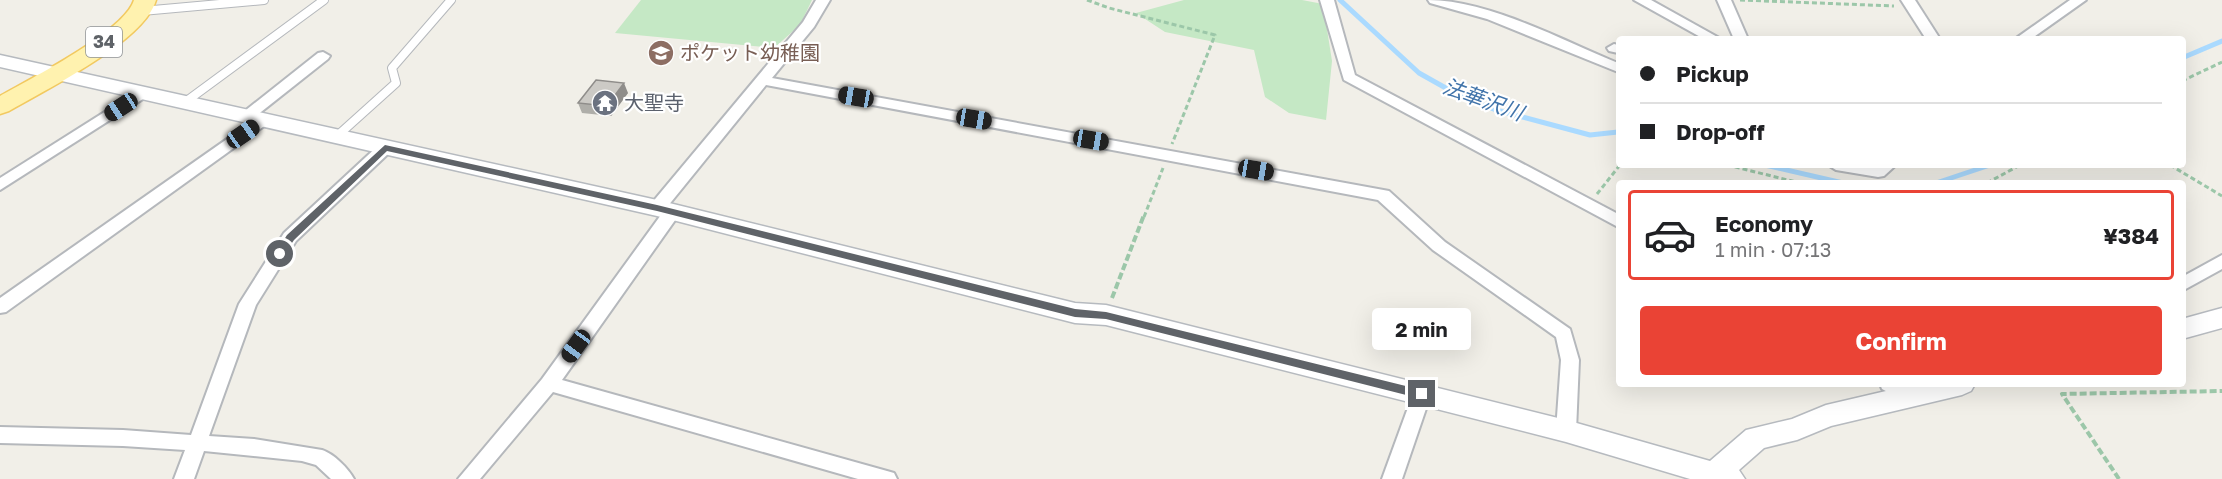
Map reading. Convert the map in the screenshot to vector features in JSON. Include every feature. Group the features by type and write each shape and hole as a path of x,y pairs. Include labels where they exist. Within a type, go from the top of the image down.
{"main road":[{"name":"34","path":"0,106 53,74 75,64 124,28 144,6"}],"street":[{"path":"468,479 549,384 665,210 762,80 809,24 823,0"},
{"path":"1327,0 1349,77 1616,220"},
{"path":"1435,0 1492,16 1616,67"},
{"path":"1641,0 1708,36"},
{"path":"1724,0 1740,36"},
{"path":"2026,36 2079,0"},
{"path":"1910,3 1931,36"},
{"path":"0,307 254,119 324,56"},
{"path":"0,61 665,210 1075,313 1106,315 1566,431 1722,476 1756,438 1797,429 1899,390 1930,387"},
{"path":"762,80 1383,195 1439,246 1564,334 1570,360 1566,431"},
{"path":"0,185 141,94"},
{"path":"184,479 248,304 290,237 385,148"},
{"path":"1854,168 1878,172 1884,168"},
{"path":"1589,204 1616,212"},
{"path":"2186,283 2222,261"},
{"path":"2186,329 2222,318"},
{"path":"549,384 887,479"},
{"path":"1392,479 1422,394"},
{"path":"0,435 123,438 302,453 322,458 344,479"}],"lane":[{"path":"144,6 264,0"},
{"path":"184,103 324,0"},
{"path":"336,137 396,83 393,68 452,0"}],"path":[{"path":"1087,0 1109,8 1215,35 1169,154"},
{"path":"1736,0 1910,3"},
{"path":"2186,79 2222,62"},
{"path":"1106,315 1165,164"},
{"path":"1589,204 1618,168"},
{"path":"1739,168 1788,180"},
{"path":"1992,180 2014,168"},
{"path":"2175,168 2222,196"},
{"path":"2119,479 2062,394 2222,391"}],"green space":[{"path":"641,0 812,0 800,25 774,48 615,33"},
{"path":"1184,0 1302,0 1323,4 1332,61 1326,120 1289,113 1265,97 1254,50 1165,32 1136,13"}],"building":[{"path":"596,80 624,83 607,106 578,103"}],"waterway":[{"name":"法華沢川","path":"1340,0 1419,73 1460,96 1496,110 1590,135 1616,132"},
{"name":"法華沢川","path":"2186,56 2222,41"},
{"name":"法華沢川","path":"1778,168 1830,180"},
{"name":"法華沢川","path":"1945,180 1981,168"}],"place":[{"name":"ポケット幼稚園","path":"661,53"},
{"name":"大聖寺","path":"605,103"}],"route":[{"path":"280,254 290,237 385,148 657,208 1075,313 1106,315 1422,394"}]}
